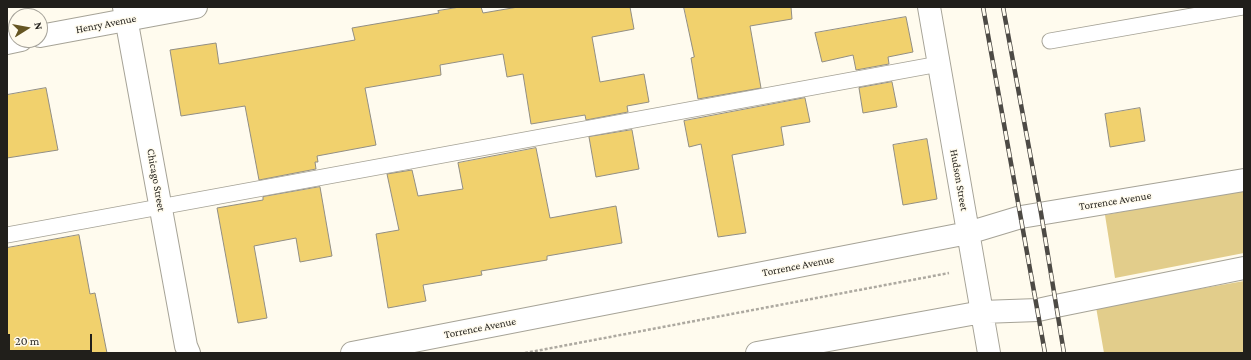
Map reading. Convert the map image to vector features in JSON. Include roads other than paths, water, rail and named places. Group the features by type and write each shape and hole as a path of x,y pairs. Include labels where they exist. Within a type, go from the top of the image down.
{"street":[{"name":"Henry Avenue","path":"48,34 126,13 196,7"},
{"name":"Hudson Street","path":"929,7 989,353"},
{"name":"Chicago Street","path":"126,13 186,346 189,353"},
{"name":"Torrence Avenue","path":"352,353 968,233 1021,217 1244,180"},
{"path":"758,353 982,312 1038,310 1244,268"}],"lane":[{"path":"1050,41 1244,7"},
{"path":"7,235 939,64"}],"railway":[{"path":"983,7 1045,353"},
{"path":"1003,7 1041,213 1064,353"}]}
